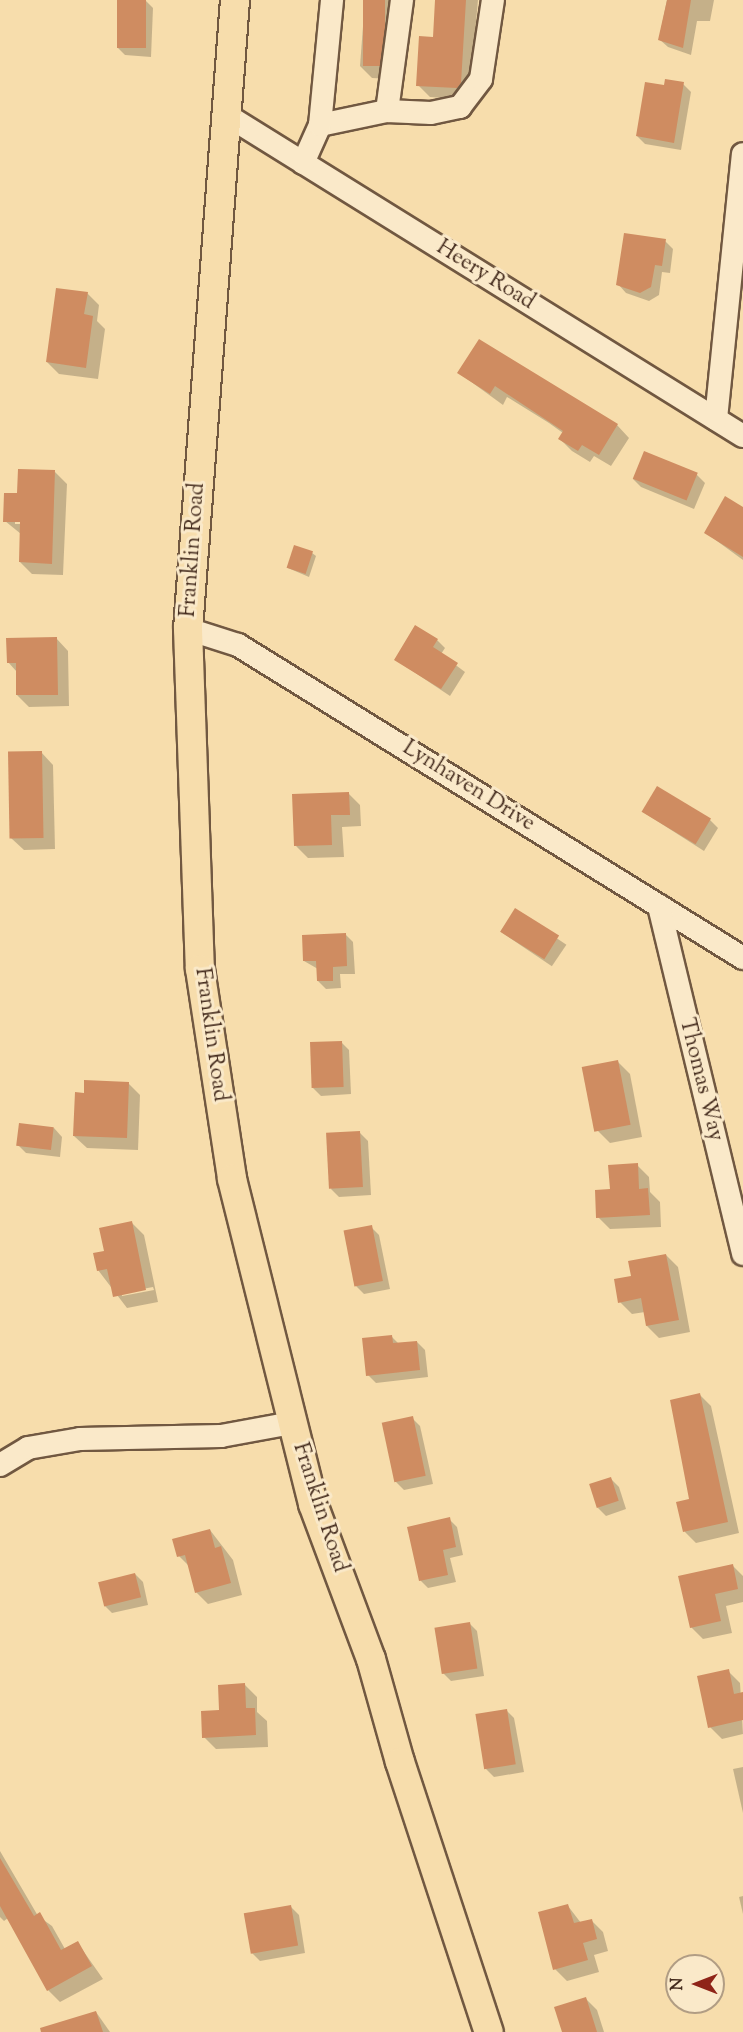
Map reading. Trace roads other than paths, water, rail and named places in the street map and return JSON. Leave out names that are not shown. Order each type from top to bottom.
[{"type":"main road","name":"Franklin Road","points":[[235,0],[188,629],[200,969],[232,1179],[313,1504],[371,1659],[400,1762],[489,2032]]},
{"type":"street","points":[[303,163],[320,125],[332,0]]},
{"type":"street","points":[[387,111],[402,0]]},
{"type":"street","points":[[320,125],[387,111],[431,112],[460,107],[481,79],[492,0]]},
{"type":"street","name":"Heery Road","points":[[228,116],[743,436]]},
{"type":"street","points":[[716,419],[743,154]]},
{"type":"street","name":"Lynhaven Drive","points":[[188,629],[238,645],[743,958]]},
{"type":"street","name":"Thomas Way","points":[[659,906],[743,1254]]},
{"type":"street","points":[[0,1465],[28,1448],[80,1439],[221,1436],[292,1423]]}]
